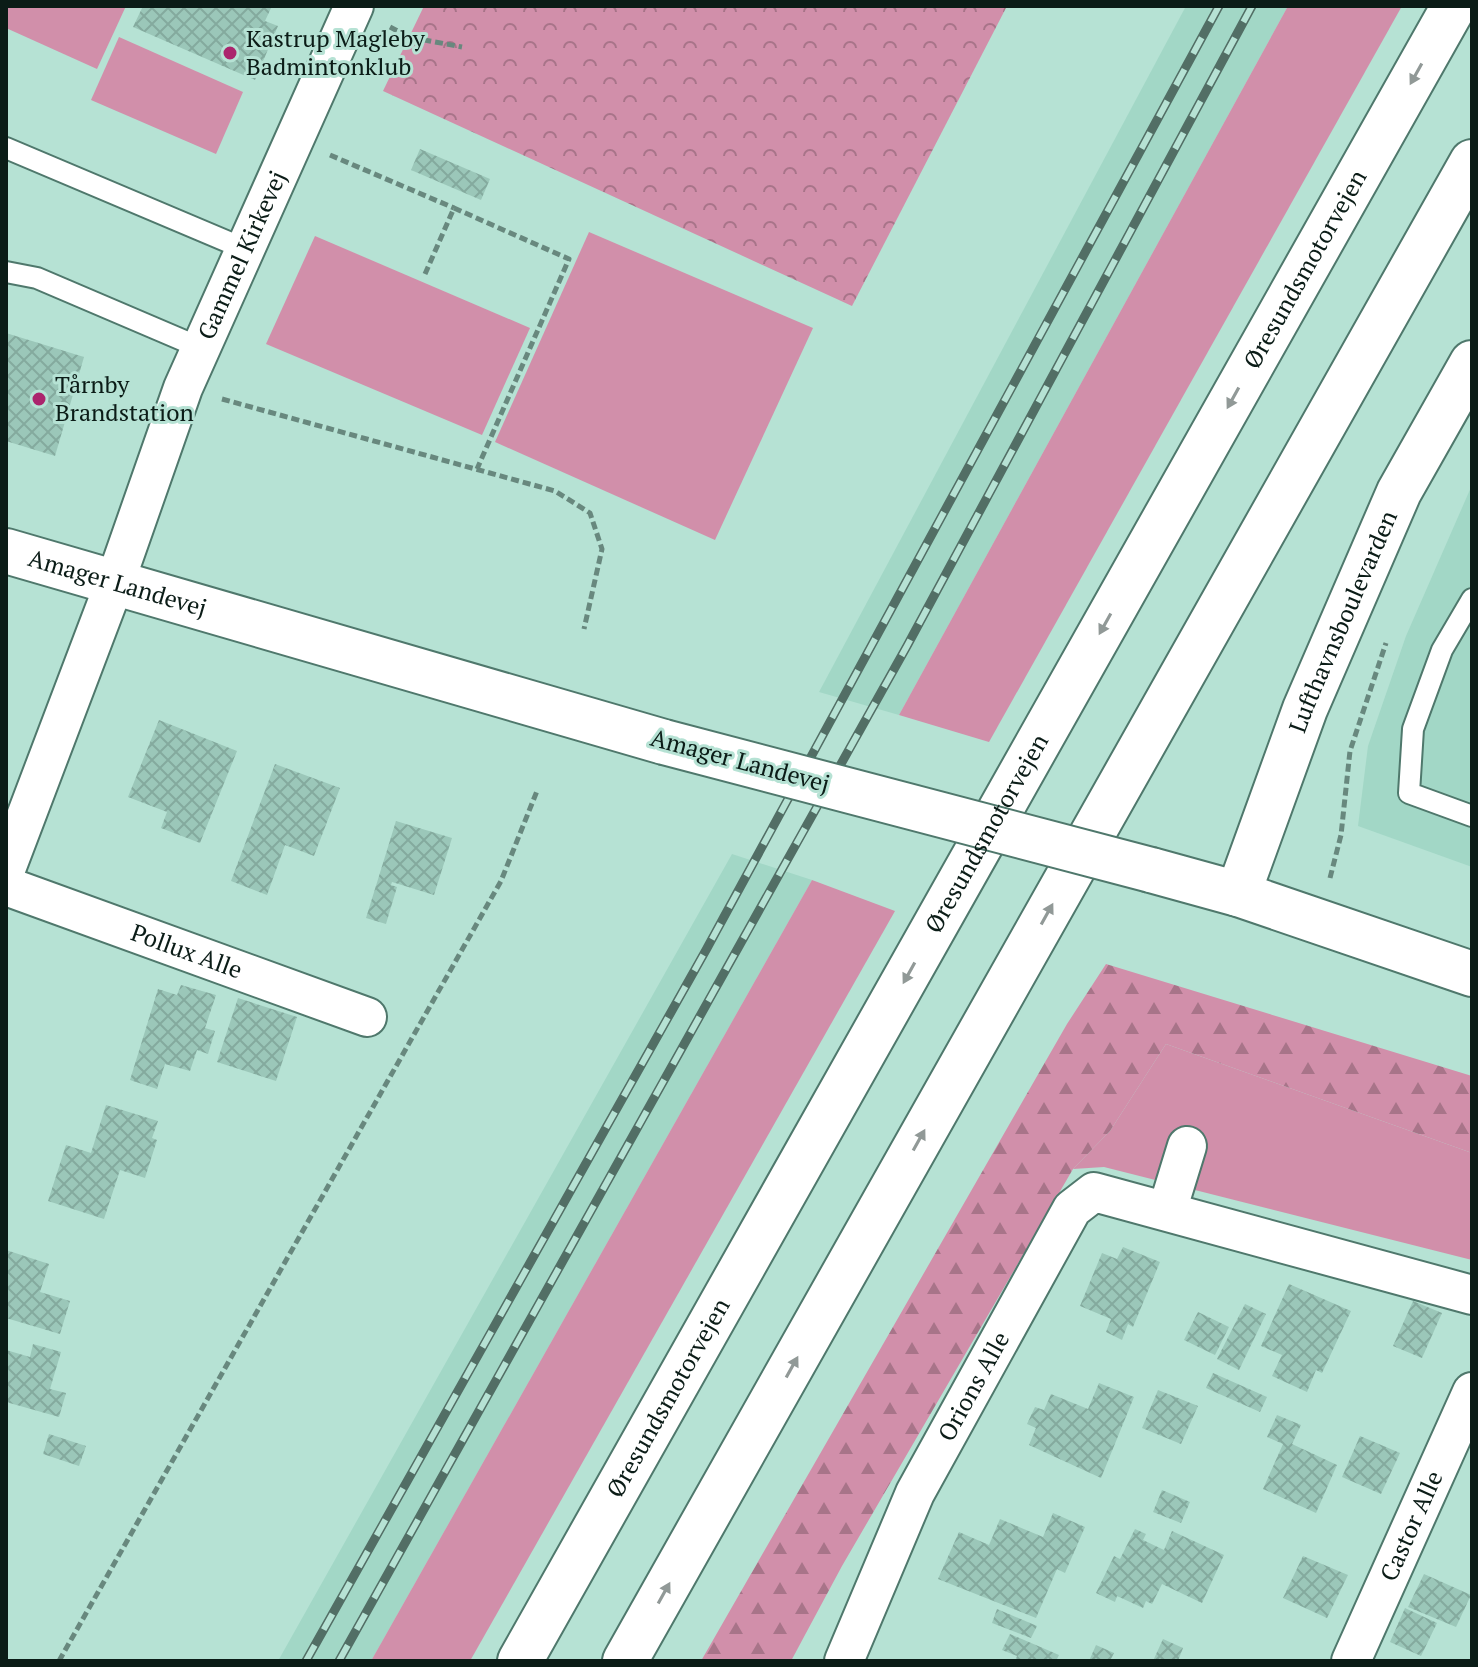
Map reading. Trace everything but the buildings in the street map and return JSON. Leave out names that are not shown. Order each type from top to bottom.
[{"type":"main road","name":"Øresundsmotorvejen","points":[[520,1661],[1454,6]]},
{"type":"main road","points":[[625,1661],[1472,162]]},
{"type":"main road","name":"Lufthavnsboulevarden","points":[[1238,894],[1305,709],[1399,492],[1472,363]]},
{"type":"main road","name":"Amager Landevej","points":[[6,551],[664,742],[1238,894],[1472,974]]},
{"type":"street","name":"Gammel Kirkevej","points":[[6,869],[115,582],[183,388],[353,8]]},
{"type":"street","name":"Pollux Alle","points":[[6,886],[367,1017]]},
{"type":"street","points":[[1167,1211],[1187,1146]]},
{"type":"street","name":"Orions Alle","points":[[844,1661],[915,1493],[1072,1209],[1094,1192],[1472,1295]]},
{"type":"street","name":"Castor Alle","points":[[1351,1661],[1472,1392]]},
{"type":"lane","points":[[6,148],[245,249]]},
{"type":"lane","points":[[6,272],[37,278],[201,348]]},
{"type":"lane","points":[[1472,599],[1442,650],[1413,729],[1409,793],[1472,816]]},
{"type":"path","points":[[353,8],[409,37],[462,47]]},
{"type":"path","points":[[294,140],[569,259],[477,469]]},
{"type":"path","points":[[425,274],[454,208]]},
{"type":"path","points":[[183,388],[555,491],[590,513],[602,549],[584,629]]},
{"type":"path","points":[[1319,921],[1341,835],[1350,751],[1388,639]]},
{"type":"path","points":[[59,1661],[501,881],[537,791]]},
{"type":"shaded area","points":[[1186,6],[1288,6],[899,715],[819,692]]},
{"type":"shaded area","points":[[1472,485],[1472,867],[1358,826],[1368,746],[1406,636]]},
{"type":"shaded area","points":[[732,854],[812,880],[371,1661],[278,1661]]},
{"type":"green space","points":[[6,6],[126,6],[97,69],[6,28]]},
{"type":"green space","points":[[424,6],[1007,6],[852,306],[383,91]]},
{"type":"green space","points":[[1288,6],[1402,6],[989,742],[899,715]]},
{"type":"green space","points":[[119,37],[243,92],[216,154],[91,100]]},
{"type":"green space","points":[[589,232],[813,328],[715,540],[495,442]]},
{"type":"green space","points":[[315,236],[530,328],[482,435],[266,344]]},
{"type":"green space","points":[[812,880],[895,911],[470,1661],[371,1661]]},
{"type":"green space","points":[[1106,964],[1472,1076],[1472,1153],[1166,1044],[1110,1131],[1073,1169],[842,1566],[791,1661],[701,1661],[1067,1024]]},
{"type":"green space","points":[[1166,1044],[1472,1153],[1472,1260],[1104,1167],[1073,1169],[1110,1131]]},
{"type":"railway","points":[[306,1661],[706,950],[1219,6]]},
{"type":"railway","points":[[339,1661],[907,646],[1252,6]]},
{"type":"place","name":"Kastrup Magleby Badmintonklub","points":[[230,53]]},
{"type":"place","name":"Tårnby Brandstation","points":[[39,399]]}]
